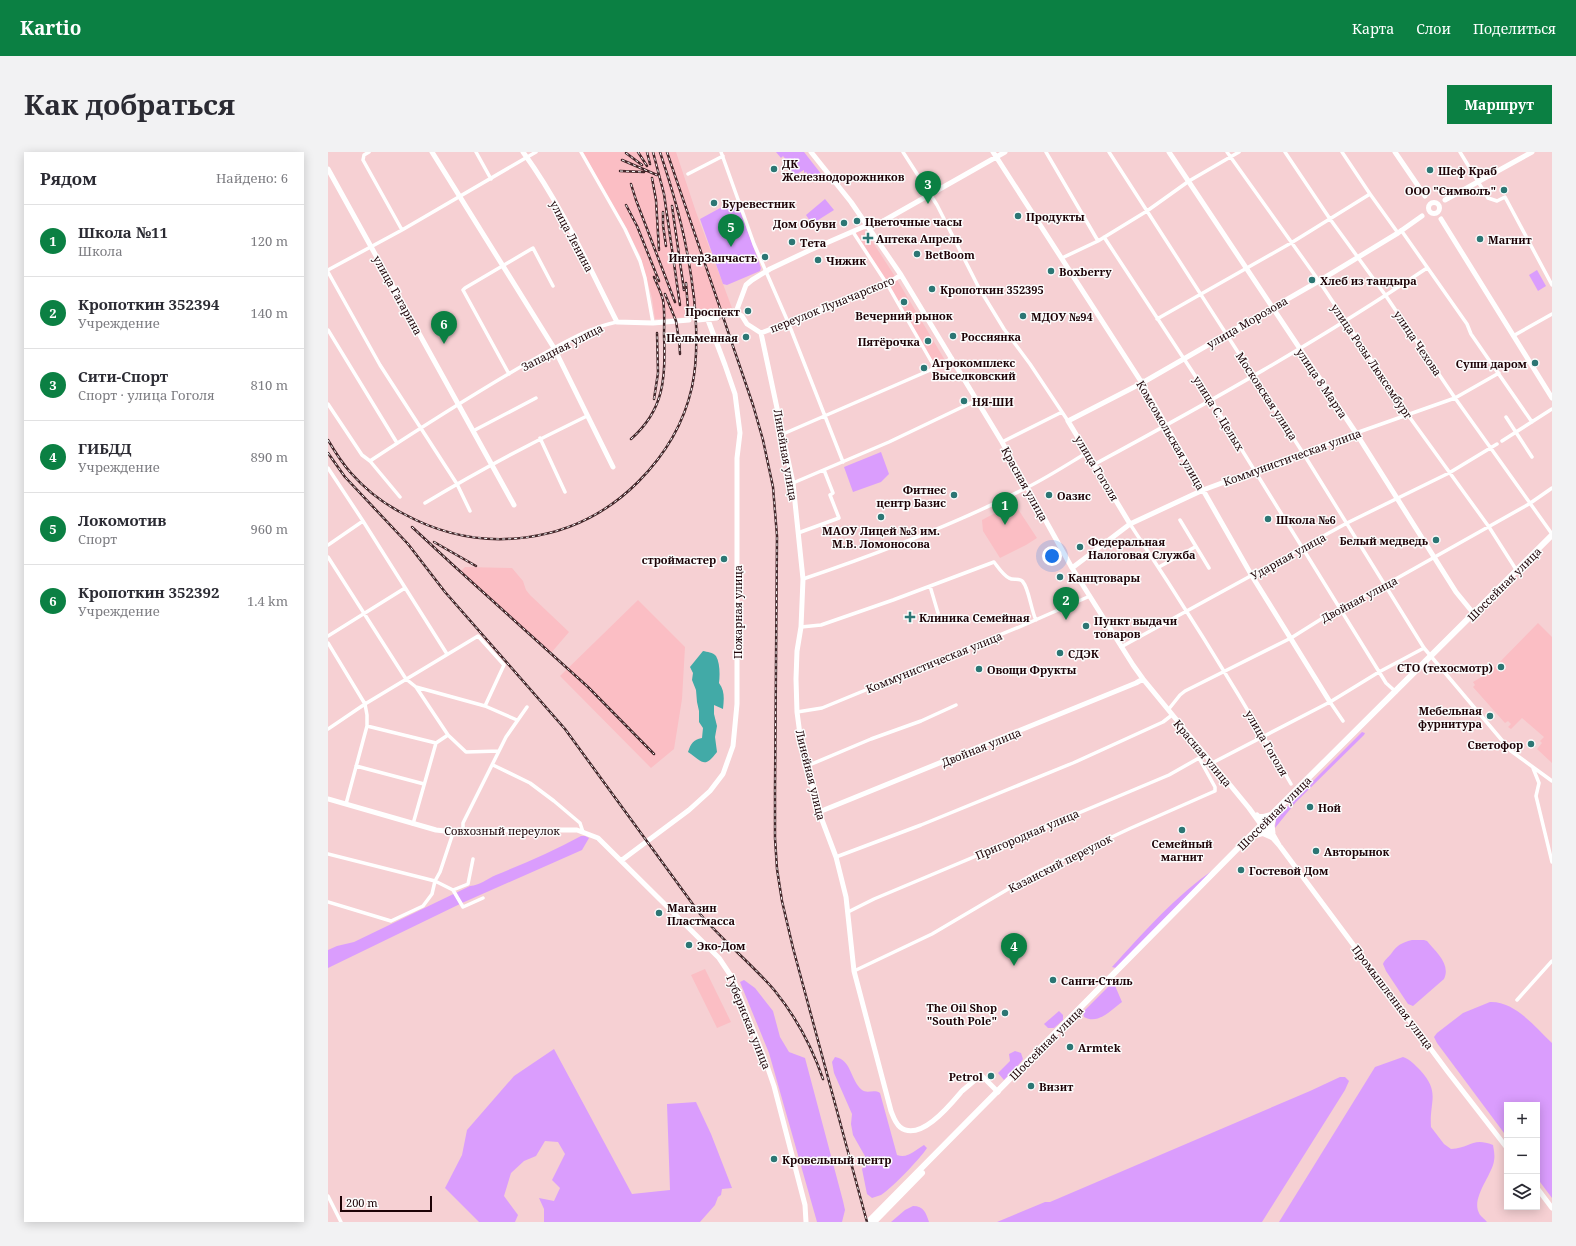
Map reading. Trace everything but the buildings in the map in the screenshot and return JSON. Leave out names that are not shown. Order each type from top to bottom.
[{"type":"highway","name":"Шоссейная улица","points":[[868,1222],[875,1219],[988,1106],[998,1092],[1250,837],[1275,814],[1353,731],[1396,692],[1552,535]]},
{"type":"highway","points":[[1256,816],[1268,816],[1275,814]]},
{"type":"highway","points":[[1250,837],[1255,834],[1263,833],[1273,837]]},
{"type":"street","points":[[369,152],[362,157],[363,160],[402,230]]},
{"type":"street","points":[[432,152],[554,348],[613,467]]},
{"type":"street","points":[[476,152],[491,179]]},
{"type":"street","name":"улица Ленина","points":[[524,152],[560,212],[617,322]]},
{"type":"street","points":[[470,511],[457,484],[380,365],[328,271],[528,158],[536,152]]},
{"type":"street","points":[[581,152],[640,261],[645,278],[653,323]]},
{"type":"street","name":"Красная улица","points":[[811,152],[868,226],[902,275],[1002,442],[1072,568],[1121,647],[1143,679],[1279,845]]},
{"type":"street","name":"улица Гоголя","points":[[903,152],[937,205],[979,288],[1004,329],[1030,364],[1088,452],[1130,524],[1188,611],[1291,784]]},
{"type":"street","points":[[761,333],[747,324],[742,316],[735,312],[746,285],[766,271],[784,262],[852,232],[878,224],[995,154],[1005,152]]},
{"type":"street","points":[[1046,152],[1098,241]]},
{"type":"street","name":"Московская улица","points":[[1109,152],[1202,294],[1348,523],[1424,648],[1511,751],[1552,781]]},
{"type":"street","name":"улица 8 Марта","points":[[1169,152],[1356,433],[1456,592],[1474,614]]},
{"type":"street","name":"улица Розы Люксембург","points":[[1227,152],[1319,281],[1408,415],[1489,527],[1517,571]]},
{"type":"street","points":[[1062,258],[1098,241],[1189,182],[1239,152]]},
{"type":"street","name":"улица Чехова","points":[[1284,152],[1552,535]]},
{"type":"street","points":[[1342,152],[1370,194],[1400,231],[1467,324],[1471,334],[1532,422]]},
{"type":"street","points":[[1395,152],[1434,208],[1552,398]]},
{"type":"street","points":[[1460,152],[1488,198],[1497,201],[1505,197],[1552,285]]},
{"type":"street","points":[[1477,181],[1532,152]]},
{"type":"street","points":[[688,174],[722,154],[754,244],[788,322],[843,462]]},
{"type":"street","name":"Комсомольская улица","points":[[995,154],[1142,383],[1252,576],[1343,721]]},
{"type":"street","name":"улица Гагарина","points":[[328,170],[514,505]]},
{"type":"street","name":"улица Морозова","points":[[1068,421],[1142,383],[1319,281],[1477,181]]},
{"type":"street","points":[[1157,319],[1291,243],[1370,194]]},
{"type":"street","points":[[852,232],[887,284],[935,368]]},
{"type":"street","name":"улица С. Целых","points":[[1104,237],[1211,400],[1304,548],[1386,683],[1396,692]]},
{"type":"street","points":[[503,266],[533,248],[553,286]]},
{"type":"street","name":"Западная улица","points":[[503,266],[463,290],[509,374]]},
{"type":"street","points":[[1095,464],[1167,425],[1299,349],[1386,296],[1427,268]]},
{"type":"street","name":"переулок Луначарского","points":[[761,333],[887,284],[902,275]]},
{"type":"street","points":[[1513,336],[1552,314]]},
{"type":"street","points":[[698,320],[717,318]]},
{"type":"street","name":"Западная улица","points":[[370,462],[458,403],[554,348],[601,325],[617,322],[653,323],[689,320]]},
{"type":"street","name":"Пожарная улица","points":[[622,860],[689,810],[710,791],[723,774],[733,746],[737,704],[737,458],[740,432],[735,394],[708,320]]},
{"type":"street","points":[[328,330],[397,443]]},
{"type":"street","name":"Линейная улица","points":[[761,333],[793,483],[803,579],[801,627],[797,651],[797,712],[801,742],[819,812],[836,857],[846,897],[854,971],[860,998],[895,1121],[900,1128],[909,1130],[920,1129],[928,1125],[952,1104],[962,1091],[981,1075],[998,1092]]},
{"type":"street","points":[[783,434],[935,368],[952,358]]},
{"type":"street","name":"Коммунистическая улица","points":[[1072,568],[1130,524],[1203,490],[1455,398],[1499,374]]},
{"type":"street","points":[[473,431],[536,398]]},
{"type":"street","points":[[793,483],[843,462],[977,400]]},
{"type":"street","points":[[328,404],[362,455],[370,462],[400,497]]},
{"type":"street","points":[[1502,441],[1552,409]]},
{"type":"street","points":[[1002,442],[1062,412]]},
{"type":"street","points":[[425,503],[491,464],[540,438],[587,416]]},
{"type":"street","points":[[1506,417],[1532,456]]},
{"type":"street","points":[[540,438],[565,492]]},
{"type":"street","name":"Ударная улица","points":[[1121,647],[1348,523],[1449,473],[1497,444]]},
{"type":"street","points":[[803,579],[855,562],[926,534],[1027,488],[1088,452]]},
{"type":"street","points":[[328,468],[447,654]]},
{"type":"street","points":[[798,532],[838,518],[830,495],[833,493],[824,470]]},
{"type":"street","points":[[328,478],[333,475]]},
{"type":"street","name":"Двойная улица","points":[[1168,710],[1180,695],[1186,691],[1291,638],[1326,616],[1489,527],[1529,504],[1552,488]]},
{"type":"street","points":[[1180,520],[1209,568]]},
{"type":"street","points":[[328,545],[363,521]]},
{"type":"street","points":[[1159,567],[1195,547]]},
{"type":"street","points":[[328,556],[406,678],[416,687],[448,735],[466,752],[499,751]]},
{"type":"street","points":[[801,627],[821,625],[994,562],[1007,578],[1020,579],[1023,581],[1028,592],[1036,620]]},
{"type":"street","points":[[930,586],[938,613]]},
{"type":"street","points":[[328,636],[405,588]]},
{"type":"street","name":"Коммунистическая улица","points":[[797,712],[822,708],[1036,620],[1090,596]]},
{"type":"street","points":[[328,729],[406,678],[478,636],[504,665],[485,706]]},
{"type":"street","points":[[328,643],[365,704],[367,715],[367,726],[346,804]]},
{"type":"street","points":[[1212,763],[1330,702],[1379,672],[1424,648]]},
{"type":"street","name":"Двойная улица","points":[[819,812],[1080,707],[1143,679]]},
{"type":"street","points":[[416,687],[485,706],[517,720]]},
{"type":"street","points":[[807,766],[871,739],[921,721],[956,705]]},
{"type":"street","points":[[463,830],[463,823],[506,736],[527,707]]},
{"type":"street","points":[[836,857],[921,825],[1073,763],[1163,722],[1172,715]]},
{"type":"street","points":[[367,726],[436,743]]},
{"type":"street","points":[[413,824],[436,743],[448,735]]},
{"type":"street","name":"Пригородная улица","points":[[848,912],[881,896],[1170,775],[1204,754]]},
{"type":"street","name":"Казанский переулок","points":[[854,971],[932,934],[1036,872],[1215,791],[1215,787],[1199,758]]},
{"type":"street","points":[[493,765],[530,783],[548,796],[580,823],[583,832]]},
{"type":"street","points":[[356,766],[424,784]]},
{"type":"street","points":[[1533,767],[1539,783],[1536,796],[1552,862]]},
{"type":"street","name":"Совхозный переулок","points":[[328,799],[436,830],[577,830],[598,838],[622,860]]},
{"type":"street","points":[[1273,837],[1272,825],[1275,814]]},
{"type":"street","points":[[1250,837],[1254,828],[1256,816]]},
{"type":"street","points":[[328,902],[391,921],[423,906],[432,894],[435,881],[440,872],[454,830]]},
{"type":"street","name":"Промышленная улица","points":[[1279,845],[1448,1072],[1504,1144]]},
{"type":"street","points":[[328,854],[435,881],[453,890],[463,907],[483,898]]},
{"type":"street","points":[[453,890],[468,884],[473,859]]},
{"type":"street","name":"Губернская улица","points":[[622,860],[719,958],[733,979],[774,1086],[805,1205],[806,1222]]},
{"type":"street","points":[[1517,1000],[1551,963]]},
{"type":"street","points":[[1540,1192],[1552,1208]]},
{"type":"street","points":[[328,1196],[341,1222]]},
{"type":"shaded area","points":[[583,152],[676,152],[696,212],[732,308],[713,316],[655,319],[652,298],[640,255]]},
{"type":"shaded area","points":[[776,152],[804,152],[822,175],[814,181],[806,172],[804,173],[804,170],[795,175],[789,168],[791,166],[783,156],[781,158]]},
{"type":"shaded area","points":[[825,199],[834,210],[815,222],[813,219],[810,221],[806,215]]},
{"type":"shaded area","points":[[733,201],[737,202],[761,268],[760,271],[727,285],[723,284],[700,219]]},
{"type":"shaded area","name":"Вечерний рынок","points":[[863,227],[896,278],[946,362],[935,368],[887,284],[853,232]]},
{"type":"shaded area","points":[[1537,270],[1546,286],[1538,291],[1529,275]]},
{"type":"shaded area","points":[[881,452],[889,474],[881,482],[853,492],[844,467]]},
{"type":"shaded area","points":[[1014,503],[1037,538],[1000,558],[983,531],[982,520]]},
{"type":"shaded area","points":[[465,567],[512,568],[523,581],[526,590],[530,595],[569,632],[551,653],[461,571]]},
{"type":"shaded area","points":[[638,600],[685,647],[682,699],[674,749],[651,768],[560,676]]},
{"type":"shaded area","points":[[1538,623],[1552,637],[1552,763],[1537,749],[1542,743],[1540,741],[1544,737],[1522,718],[1511,729],[1508,727],[1511,724],[1508,721],[1505,723],[1473,687],[1475,685],[1473,682],[1490,672]]},
{"type":"shaded area","points":[[1362,732],[1365,733],[1364,735],[1296,802],[1275,828],[1276,819],[1280,814]]},
{"type":"shaded area","points":[[581,836],[589,838],[582,850],[462,903],[328,968],[328,950],[354,942],[470,886],[539,857]]},
{"type":"shaded area","points":[[1216,868],[1116,968],[1112,967],[1148,927],[1174,902]]},
{"type":"shaded area","points":[[1412,940],[1427,941],[1442,958],[1446,968],[1444,979],[1413,1006],[1408,1004],[1383,964],[1397,946]]},
{"type":"shaded area","points":[[705,969],[731,1022],[717,1028],[691,975]]},
{"type":"shaded area","points":[[744,980],[755,988],[773,1011],[780,1037],[789,1052],[805,1058],[843,1201],[845,1210],[842,1222],[817,1222],[769,1053],[740,982]]},
{"type":"shaded area","points":[[1114,981],[1122,1002],[1104,1016],[1099,1018],[1089,1019],[1084,1017],[1083,1012]]},
{"type":"shaded area","points":[[1490,1002],[1508,1006],[1524,1016],[1552,1043],[1552,1198],[1540,1182],[1540,1102],[1504,1102],[1504,1133],[1434,1037],[1463,1013]]},
{"type":"shaded area","points":[[1059,1011],[1063,1015],[1063,1020],[1054,1028],[1048,1028],[1044,1024]]},
{"type":"shaded area","points":[[554,1049],[632,1194],[670,1190],[667,1104],[696,1102],[711,1134],[732,1188],[722,1189],[721,1195],[718,1197],[715,1205],[700,1222],[544,1222],[544,1209],[539,1198],[554,1201],[560,1188],[552,1180],[565,1154],[558,1142],[545,1141],[536,1156],[524,1161],[511,1173],[504,1196],[518,1215],[515,1222],[479,1222],[445,1188],[462,1155],[467,1130],[514,1076]]},
{"type":"shaded area","points":[[1015,1051],[1021,1053],[1023,1059],[1004,1080],[998,1073],[1010,1061],[1009,1054]]},
{"type":"shaded area","points":[[835,1057],[845,1062],[858,1086],[862,1090],[866,1092],[875,1091],[880,1093],[897,1155],[908,1155],[924,1145],[927,1148],[892,1186],[881,1195],[872,1198],[867,1194],[862,1169],[866,1163],[866,1158],[853,1135],[851,1124],[852,1114],[834,1073],[832,1062]]},
{"type":"shaded area","points":[[1403,1057],[1420,1070],[1430,1085],[1433,1097],[1431,1127],[1444,1144],[1451,1149],[1463,1147],[1476,1142],[1493,1145],[1494,1161],[1480,1194],[1477,1207],[1480,1215],[1487,1222],[1279,1222],[1375,1067]]},
{"type":"shaded area","points":[[1340,1077],[1345,1077],[1349,1081],[1345,1090],[1262,1222],[997,1222],[1045,1202],[1050,1202]]},
{"type":"shaded area","points":[[913,1206],[920,1207],[926,1213],[929,1222],[891,1222],[905,1210]]},
{"type":"water","points":[[703,651],[710,652],[716,656],[720,676],[719,683],[724,698],[723,709],[714,705],[714,714],[717,726],[715,737],[717,752],[709,761],[706,762],[700,761],[688,752],[693,742],[702,738],[703,728],[699,722],[696,690],[692,680],[693,673],[690,667]]},
{"type":"tunnel","points":[[717,318],[734,313]]},
{"type":"railway","points":[[638,152],[647,166]]},
{"type":"railway","points":[[647,152],[650,164]]},
{"type":"railway","points":[[653,152],[664,194],[680,305]]},
{"type":"railway","points":[[328,440],[351,473],[362,485],[382,501],[404,514],[434,527],[464,536],[495,539],[526,537],[557,531],[586,519],[613,503],[638,482],[664,450],[672,438],[684,413],[692,387],[696,354],[695,309],[689,260],[677,207],[660,152]]},
{"type":"railway","points":[[667,152],[753,405],[763,440],[773,487],[777,536],[775,790],[775,838],[777,869],[782,901],[793,948],[867,1222]]},
{"type":"railway","points":[[626,153],[642,165]]},
{"type":"railway","points":[[622,160],[657,175]]},
{"type":"railway","points":[[620,171],[644,172]]},
{"type":"railway","points":[[652,178],[656,200],[659,250]]},
{"type":"railway","points":[[631,184],[675,302]]},
{"type":"railway","points":[[626,205],[637,226],[659,281]]},
{"type":"railway","points":[[672,206],[684,290]]},
{"type":"railway","points":[[663,212],[666,246]]},
{"type":"railway","points":[[631,439],[650,417],[661,392],[663,379],[665,351],[664,304],[654,277]]},
{"type":"railway","points":[[686,283],[688,309]]},
{"type":"railway","points":[[665,294],[676,321],[679,341]]},
{"type":"railway","points":[[654,399],[658,373],[657,333]]},
{"type":"railway","points":[[679,336],[680,354]]},
{"type":"railway","points":[[328,453],[345,477],[408,544],[445,592],[565,729],[700,914],[775,991],[790,1011],[803,1033],[814,1055],[823,1079]]},
{"type":"railway","points":[[412,527],[588,687],[654,754]]},
{"type":"railway","points":[[434,542],[476,566]]},
{"type":"place","name":"ДК Железнодорожников","points":[[774,169]]},
{"type":"place","name":"Шеф Краб","points":[[1430,170]]},
{"type":"place","name":"ООО \"Символъ\"","points":[[1504,190]]},
{"type":"place","name":"Буревестник","points":[[714,203]]},
{"type":"place","name":"Сити-Спорт","points":[[928,204]]},
{"type":"place","name":"Продукты","points":[[1018,216]]},
{"type":"place","name":"Цветочные часы","points":[[857,221]]},
{"type":"place","name":"Дом Обуви","points":[[844,223]]},
{"type":"place","name":"Аптека Апрель","points":[[868,238]]},
{"type":"place","name":"Магнит","points":[[1480,239]]},
{"type":"place","name":"Тета","points":[[792,242]]},
{"type":"place","name":"Локомотив","points":[[731,247]]},
{"type":"place","name":"BetBoom","points":[[917,254]]},
{"type":"place","name":"ИнтерЗапчасть","points":[[765,257]]},
{"type":"place","name":"Чижик","points":[[818,260]]},
{"type":"place","name":"Boxberry","points":[[1051,271]]},
{"type":"place","name":"Хлеб из тандыра","points":[[1312,280]]},
{"type":"place","name":"Кропоткин 352395","points":[[932,289]]},
{"type":"place","name":"Вечерний рынок","points":[[904,302]]},
{"type":"place","name":"Проспект","points":[[748,311]]},
{"type":"place","name":"МДОУ №94","points":[[1023,316]]},
{"type":"place","name":"Россиянка","points":[[953,336]]},
{"type":"place","name":"Пельменная","points":[[746,337]]},
{"type":"place","name":"Пятёрочка","points":[[928,341]]},
{"type":"place","name":"Кропоткин 352392","points":[[444,344]]},
{"type":"place","name":"Суши даром","points":[[1535,363]]},
{"type":"place","name":"Агрокомплекс Выселковский","points":[[924,368]]},
{"type":"place","name":"НЯ-ШИ","points":[[964,401]]},
{"type":"place","name":"Фитнес центр Базис","points":[[954,495]]},
{"type":"place","name":"Оазис","points":[[1049,495]]},
{"type":"place","name":"МАОУ Лицей №3 им. М.В. Ломоносова","points":[[881,517]]},
{"type":"place","name":"Школа №6","points":[[1268,519]]},
{"type":"place","name":"Школа №11","points":[[1005,525]]},
{"type":"place","name":"Белый медведь","points":[[1436,540]]},
{"type":"place","name":"Федеральная Налоговая Служба","points":[[1080,547]]},
{"type":"place","name":"строймастер","points":[[724,559]]},
{"type":"place","name":"Канцтовары","points":[[1060,577]]},
{"type":"place","name":"Клиника Семейная","points":[[910,617]]},
{"type":"place","name":"Кропоткин 352394","points":[[1066,620]]},
{"type":"place","name":"Пункт выдачи товаров","points":[[1086,626]]},
{"type":"place","name":"СДЭК","points":[[1060,653]]},
{"type":"place","name":"СТО (техосмотр)","points":[[1501,667]]},
{"type":"place","name":"Овощи Фрукты","points":[[979,669]]},
{"type":"place","name":"Мебельная фурнитура","points":[[1490,716]]},
{"type":"place","name":"Светофор","points":[[1531,744]]},
{"type":"place","name":"Ной","points":[[1310,807]]},
{"type":"place","name":"Семейный магнит","points":[[1182,830]]},
{"type":"place","name":"Авторынок","points":[[1316,851]]},
{"type":"place","name":"Гостевой Дом","points":[[1241,870]]},
{"type":"place","name":"Магазин Пластмасса","points":[[659,913]]},
{"type":"place","name":"Эко-Дом","points":[[689,945]]},
{"type":"place","name":"ГИБДД","points":[[1014,966]]},
{"type":"place","name":"Санги-Стиль","points":[[1053,980]]},
{"type":"place","name":"The Oil Shop \"South Pole\"","points":[[1005,1013]]},
{"type":"place","name":"Armtek","points":[[1070,1047]]},
{"type":"place","name":"Petrol","points":[[991,1076]]},
{"type":"place","name":"Визит","points":[[1031,1086]]},
{"type":"place","name":"Кровельный центр","points":[[774,1159]]}]
